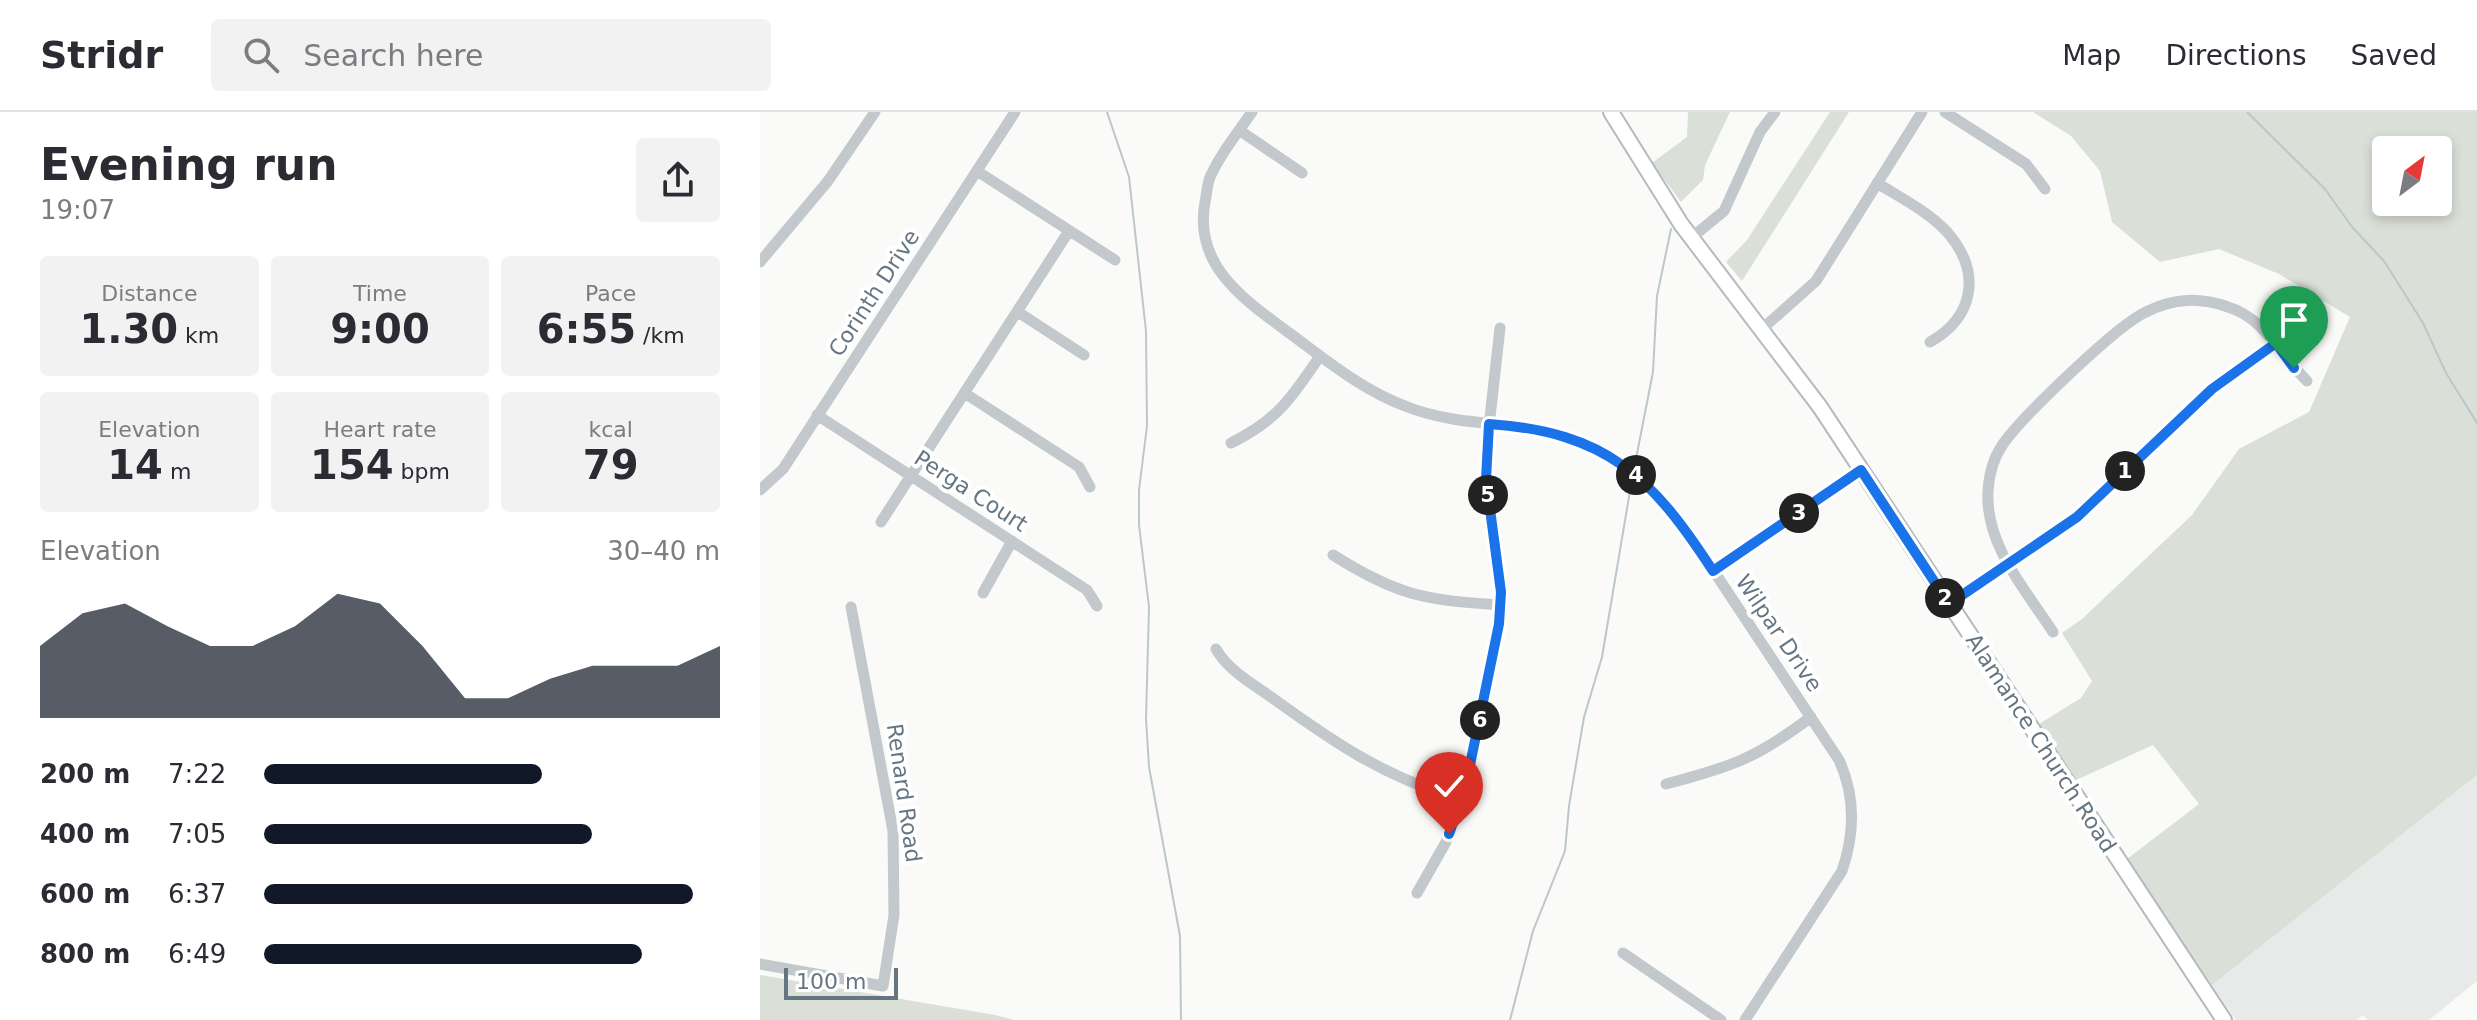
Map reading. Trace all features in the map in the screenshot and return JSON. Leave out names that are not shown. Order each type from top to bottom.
[{"type":"main road","name":"Alamance Church Road","points":[[1611,112],[1691,238],[1762,329],[1861,470],[2224,1020]]},
{"type":"street","points":[[760,262],[828,181],[875,112]]},
{"type":"street","name":"Corinth Drive","points":[[760,490],[783,469],[1015,112]]},
{"type":"street","name":"Wilpar Drive","points":[[1252,112],[1210,175],[1203,215],[1206,246],[1219,274],[1240,297],[1320,356],[1403,406],[1431,415],[1565,437],[1594,448],[1621,464],[1668,505],[1839,760],[1849,784],[1853,815],[1849,851],[1830,894],[1745,1020]]},
{"type":"street","points":[[1691,238],[1724,211],[1760,132],[1775,112]]},
{"type":"street","points":[[1762,329],[1816,281],[1922,112]]},
{"type":"street","points":[[1945,112],[2026,164],[2045,189]]},
{"type":"street","points":[[1239,130],[1302,173]]},
{"type":"street","points":[[977,171],[1115,260]]},
{"type":"street","points":[[1877,183],[1918,208],[1947,232],[1963,263],[1968,282],[1968,301],[1962,317],[1950,331],[1930,342]]},
{"type":"street","points":[[881,522],[1069,231]]},
{"type":"street","points":[[2053,632],[2008,563],[1993,534],[1989,511],[1988,490],[1996,457],[2019,425],[2128,321],[2182,299],[2204,300],[2232,308],[2249,317],[2276,343],[2307,381]]},
{"type":"street","points":[[1018,312],[1084,355]]},
{"type":"street","points":[[1417,893],[1446,842],[1461,800],[1485,694],[1500,605],[1486,479],[1500,328]]},
{"type":"street","points":[[1949,604],[2077,517],[2212,389],[2276,343]]},
{"type":"street","points":[[1231,443],[1262,428],[1284,407],[1320,356]]},
{"type":"street","points":[[966,394],[1079,467],[1090,487]]},
{"type":"street","name":"Perga Court","points":[[817,415],[1087,590],[1097,606]]},
{"type":"street","points":[[1713,571],[1861,470]]},
{"type":"street","points":[[983,593],[1012,541]]},
{"type":"street","points":[[1333,555],[1381,584],[1403,593],[1440,601],[1500,605]]},
{"type":"street","name":"Renard Road","points":[[760,964],[883,986],[894,915],[893,831],[851,607]]},
{"type":"street","points":[[1216,649],[1234,670],[1345,751],[1406,782],[1461,800]]},
{"type":"street","points":[[1666,784],[1744,762],[1771,747],[1811,717]]},
{"type":"street","points":[[1623,953],[1721,1020]]},
{"type":"shaded area","points":[[1688,112],[1730,112],[1705,165],[1703,180],[1681,202],[1652,163],[1687,137]]},
{"type":"shaded area","points":[[1830,112],[1849,112],[1742,281],[1726,262],[1747,240]]},
{"type":"shaded area","points":[[2033,112],[2477,112],[2477,775],[2212,985],[2127,859],[2199,804],[2153,745],[2076,780],[2039,724],[2081,698],[2092,681],[2062,633],[2082,619],[2192,515],[2239,449],[2309,412],[2350,317],[2279,274],[2219,249],[2160,262],[2112,222],[2100,171],[2071,136]]},
{"type":"shaded area","points":[[2477,775],[2477,981],[2429,1020],[2368,1020],[2363,1015],[2357,1020],[2236,1020],[2212,985]]},
{"type":"shaded area","points":[[760,975],[995,1015],[1014,1020],[760,1020]]},
{"type":"waterway","points":[[1107,112],[1129,177],[1146,331],[1147,426],[1139,490],[1139,525],[1149,607],[1146,719],[1149,767],[1180,936],[1181,1020]]},
{"type":"waterway","points":[[2247,112],[2325,189],[2352,227],[2384,261],[2423,323],[2446,373],[2477,423]]},
{"type":"waterway","points":[[1634,469],[1653,372],[1657,296],[1671,229]]},
{"type":"waterway","points":[[1510,1020],[1533,931],[1565,851],[1584,717],[1602,657],[1632,479]]},
{"type":"route","points":[[1449,834],[1465,789],[1499,624],[1501,592],[1486,479],[1489,424],[1546,432],[1575,440],[1621,464],[1646,482],[1668,505],[1713,571],[1861,470],[1949,604],[2077,517],[2212,389],[2276,343],[2294,368]]}]
